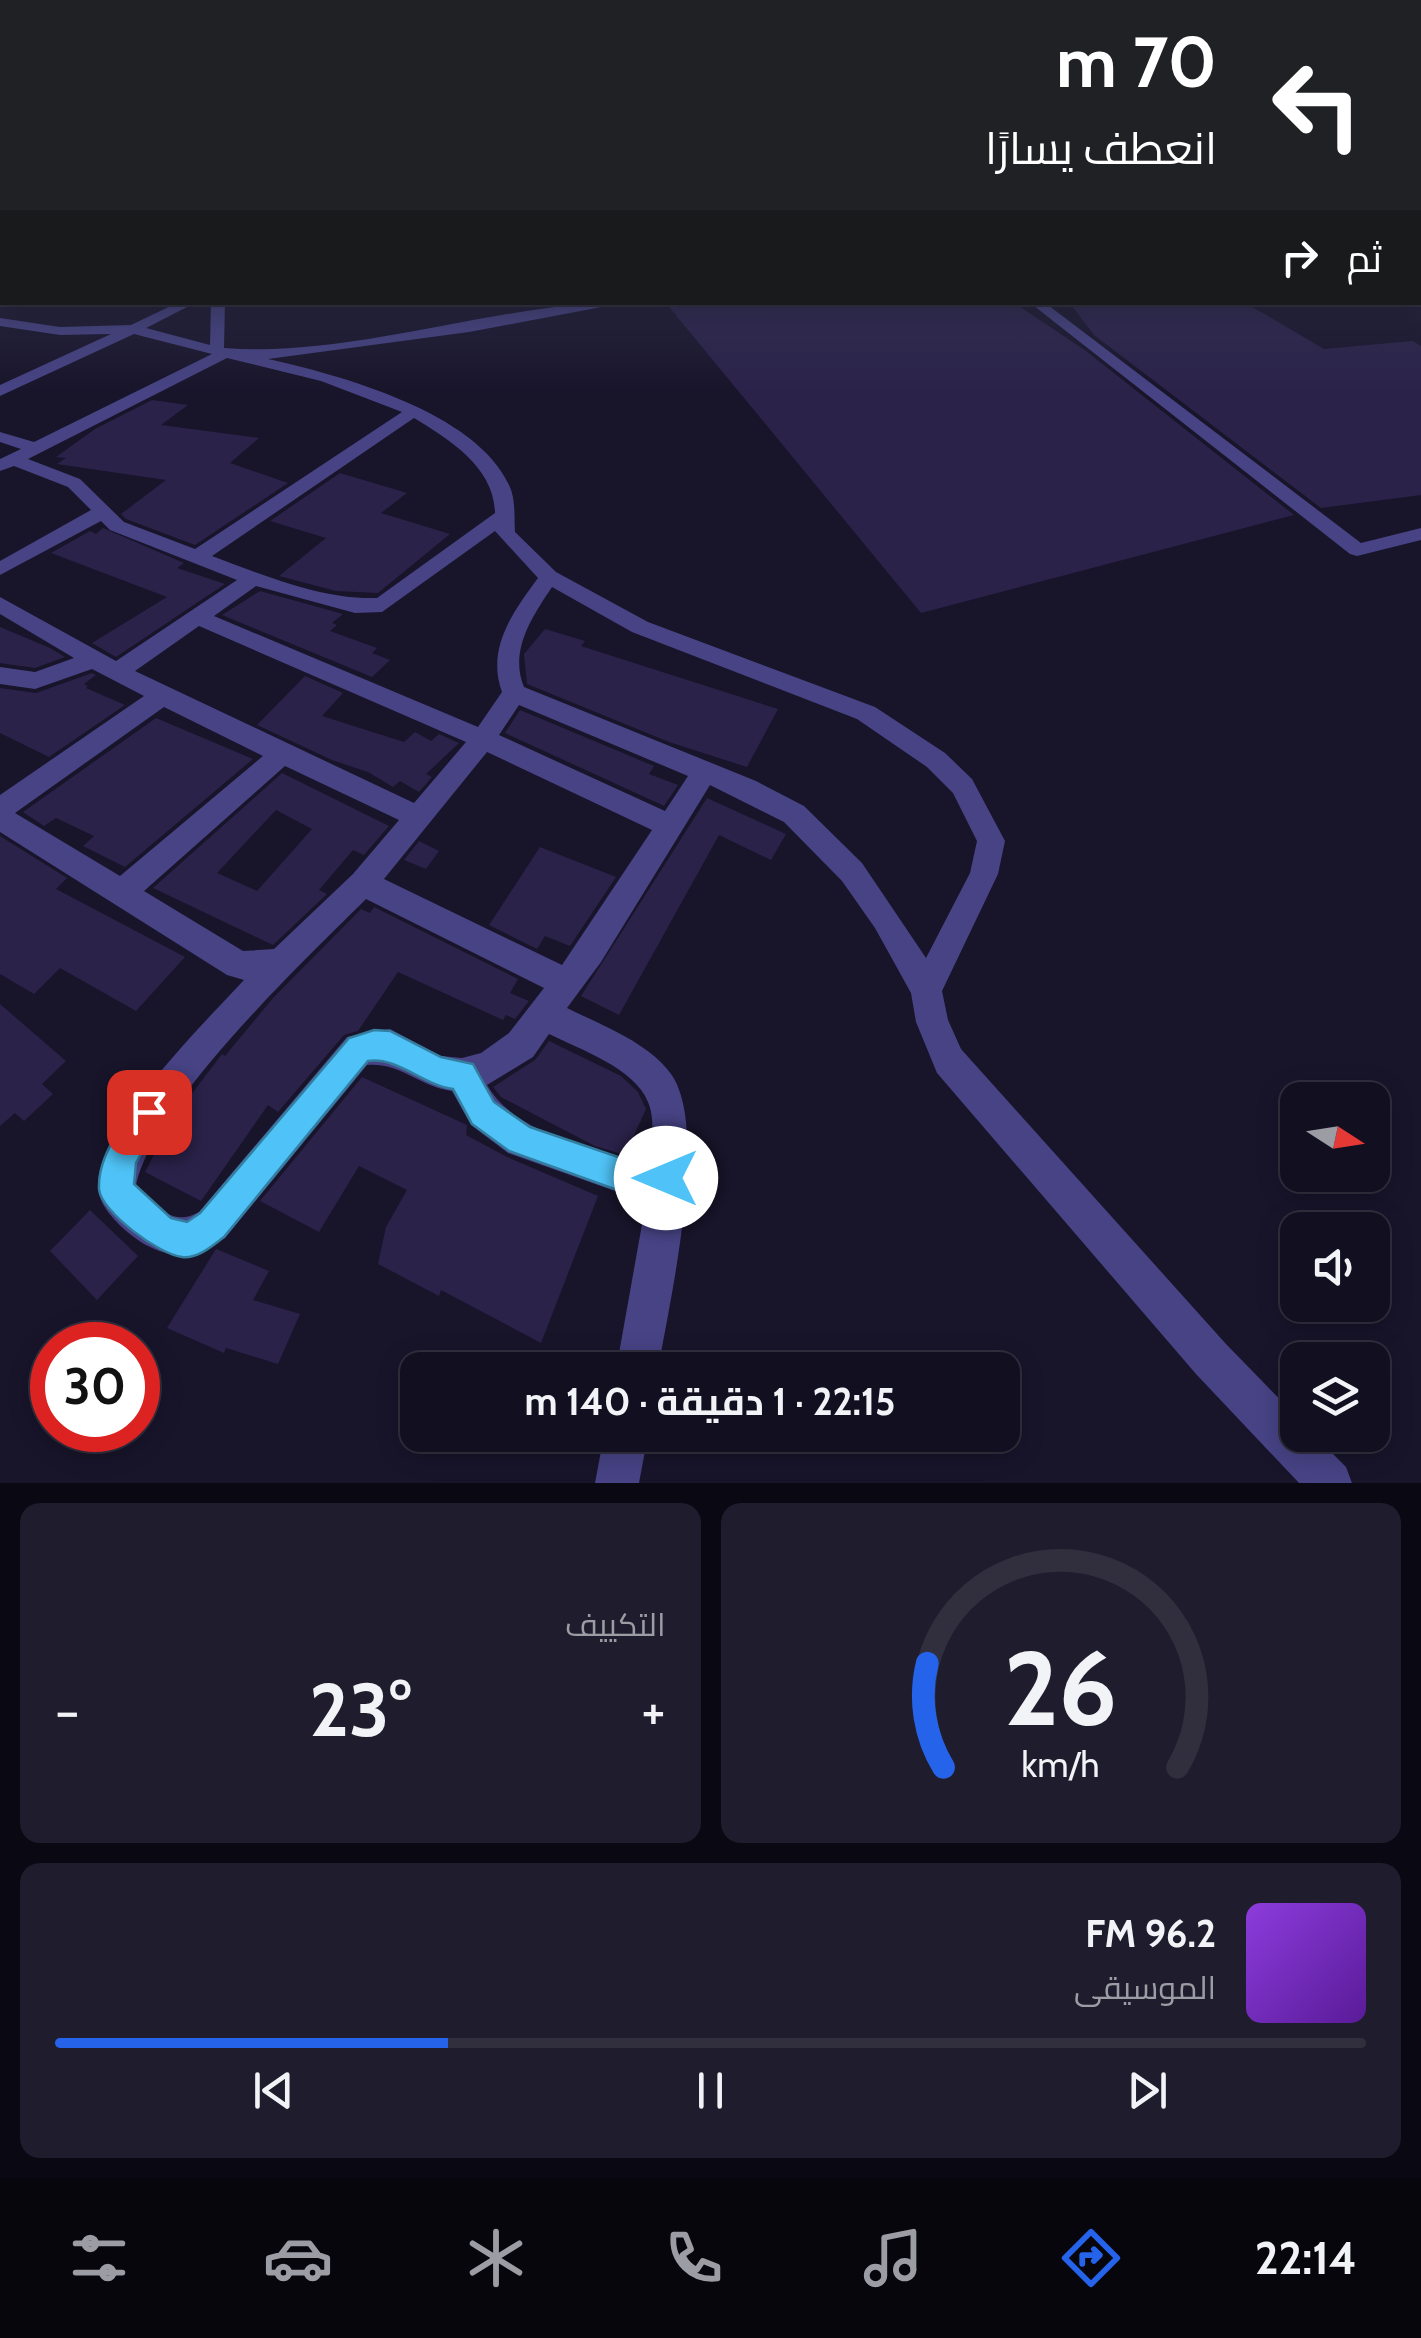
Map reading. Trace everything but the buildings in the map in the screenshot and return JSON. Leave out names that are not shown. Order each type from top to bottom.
[{"type":"street","points":[[0,390],[184,305]]},
{"type":"street","points":[[218,305],[221,352]]},
{"type":"street","points":[[6,463],[221,352],[294,351],[602,305]]},
{"type":"street","points":[[1039,305],[1357,550],[1421,534]]},
{"type":"street","points":[[0,322],[60,331],[131,329],[365,388],[416,410],[458,440],[490,470],[502,488],[504,533],[549,577],[640,627],[763,670],[866,712],[936,760],[962,786],[991,841],[984,874],[926,990]]},
{"type":"street","points":[[196,558],[416,410]]},
{"type":"street","points":[[0,438],[36,448]]},
{"type":"street","points":[[6,463],[74,483],[117,526],[253,579],[356,606],[382,605],[504,516]]},
{"type":"street","points":[[0,569],[102,512]]},
{"type":"street","points":[[549,577],[526,609],[509,646],[505,676],[514,693],[748,788],[794,814],[831,848],[905,949],[926,990],[932,1022],[949,1061],[1211,1359],[1330,1483]]},
{"type":"street","points":[[116,673],[253,579]]},
{"type":"street","points":[[0,604],[160,697],[416,816]]},
{"type":"street","points":[[197,617],[483,738],[670,826]]},
{"type":"street","points":[[0,675],[16,682],[33,683],[91,660]]},
{"type":"street","points":[[514,693],[483,738],[363,883],[282,962],[149,1112],[120,1158],[116,1191],[159,1230],[182,1240],[193,1238],[212,1225],[359,1049],[390,1046],[438,1072],[462,1074],[489,1068],[521,1044],[568,984],[704,772]]},
{"type":"street","points":[[0,810],[160,697]]},
{"type":"street","points":[[121,893],[282,754]]},
{"type":"street","points":[[0,818],[238,964],[255,967],[282,962]]},
{"type":"street","points":[[363,883],[568,984]]},
{"type":"street","points":[[544,1014],[646,1070],[663,1091],[671,1119],[640,1352]]},
{"type":"street","points":[[462,1074],[483,1113],[521,1140],[664,1190]]},
{"type":"street","points":[[618,1483],[623,1452]]},
{"type":"route","points":[[149,1112],[120,1158],[116,1191],[136,1214],[182,1240],[193,1238],[212,1225],[359,1049],[374,1045],[390,1046],[438,1072],[462,1074],[483,1113],[521,1140],[664,1190],[666,1178]]}]
